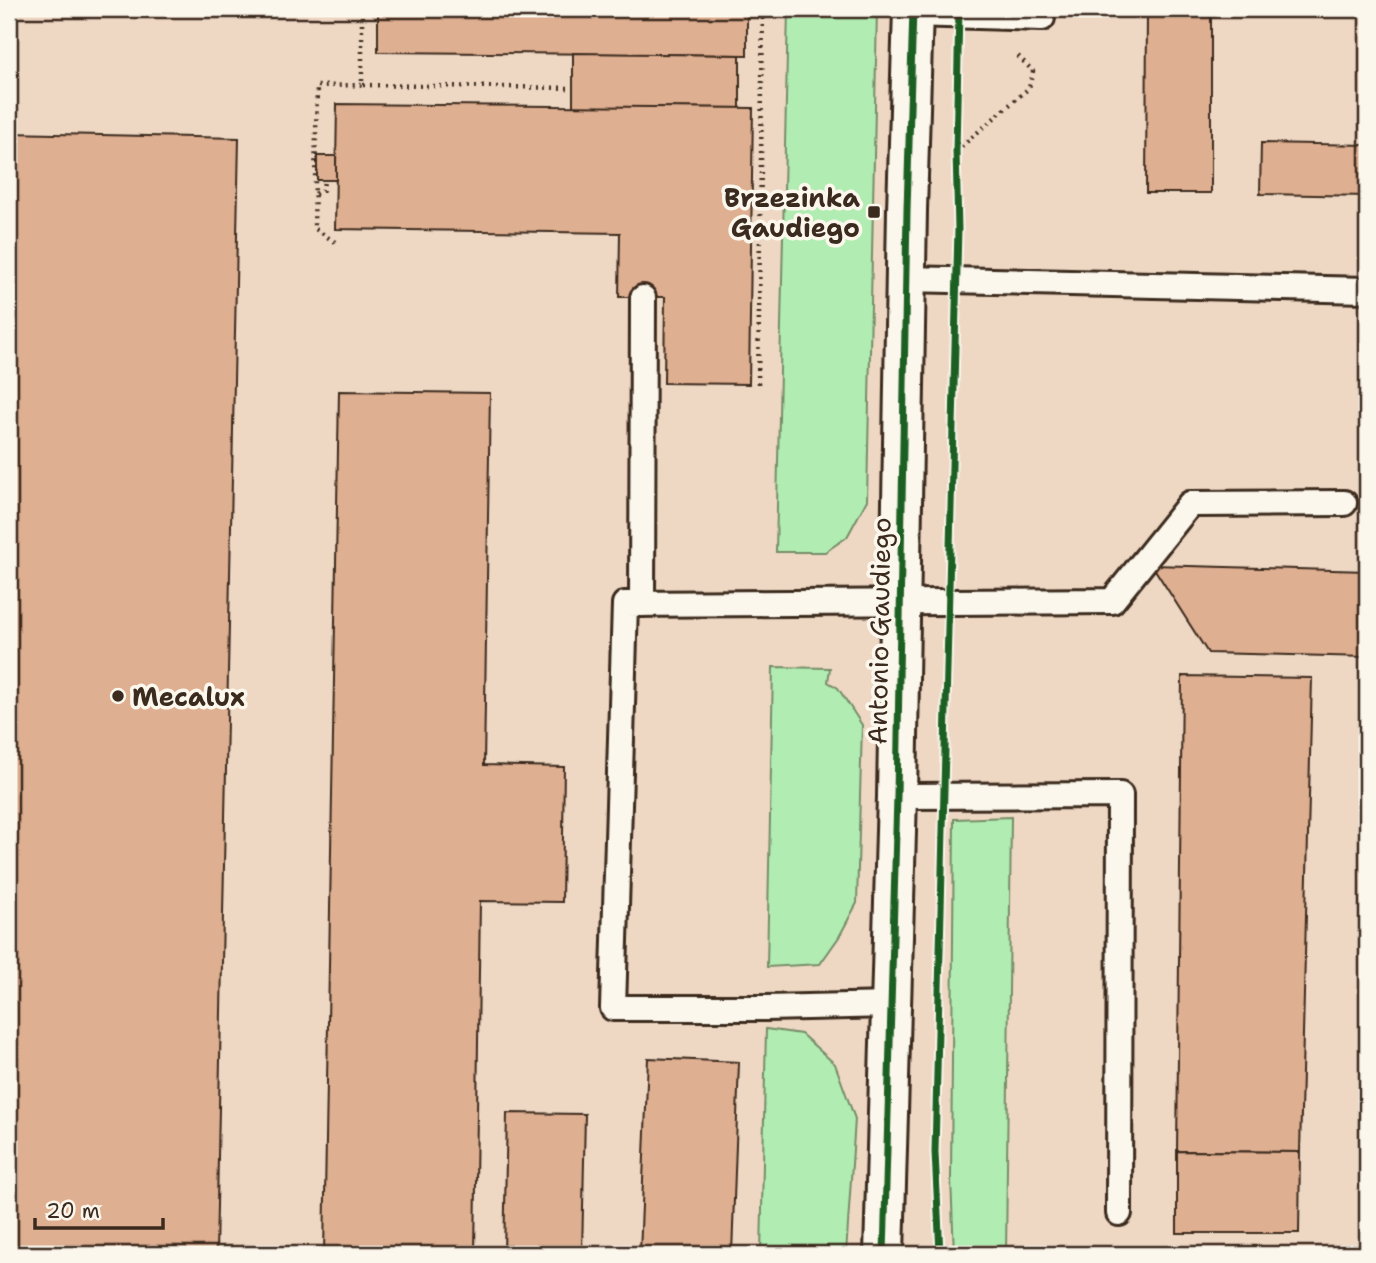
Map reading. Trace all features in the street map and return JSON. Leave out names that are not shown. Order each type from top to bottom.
[{"type":"street","name":"Antonio Gaudiego","points":[[884,1254],[897,796],[913,11]]},
{"type":"lane","points":[[913,11],[1042,18]]},
{"type":"lane","points":[[906,279],[1367,290]]},
{"type":"lane","points":[[642,604],[643,298]]},
{"type":"lane","points":[[890,1005],[613,1008],[625,604],[1112,601],[1190,504],[1344,503]]},
{"type":"lane","points":[[897,796],[1120,795],[1119,1213]]},
{"type":"path","points":[[362,9],[362,85]]},
{"type":"path","points":[[758,384],[763,9]]},
{"type":"path","points":[[956,151],[1029,88],[1033,71],[1012,49]]},
{"type":"path","points":[[335,242],[314,228],[317,86],[573,88]]},
{"type":"path","points":[[315,194],[323,190],[324,180]]},
{"type":"shaded area","points":[[9,9],[1367,9],[1367,1254],[9,1254]]},
{"type":"green space","points":[[788,9],[877,9],[867,500],[847,537],[825,552],[776,552]]},
{"type":"green space","points":[[773,667],[830,668],[828,682],[838,688],[862,725],[857,903],[839,937],[820,964],[767,967]]},
{"type":"green space","points":[[1011,817],[1006,1254],[954,1254],[951,1178],[954,819]]},
{"type":"green space","points":[[766,1029],[801,1034],[835,1064],[855,1119],[846,1254],[761,1254]]},
{"type":"building","points":[[378,9],[747,9],[747,55],[378,52]]},
{"type":"building","points":[[1147,9],[1211,9],[1211,193],[1146,193]]},
{"type":"building","points":[[573,53],[740,55],[740,108],[573,107]]},
{"type":"building","points":[[337,104],[753,108],[749,384],[664,383],[665,297],[619,297],[620,233],[335,229]]},
{"type":"building","name":"Mecalux","points":[[9,133],[239,138],[216,1254],[9,1254]]},
{"type":"building","points":[[1261,143],[1367,145],[1367,196],[1260,194]]},
{"type":"building","points":[[317,156],[336,156],[336,180],[317,180]]},
{"type":"building","points":[[339,391],[490,393],[484,765],[564,767],[562,902],[480,901],[475,1254],[324,1254]]},
{"type":"building","points":[[1152,565],[1367,571],[1367,657],[1208,653]]},
{"type":"building","points":[[1182,676],[1312,678],[1300,1152],[1177,1151]]},
{"type":"building","points":[[648,1058],[739,1062],[732,1254],[640,1254]]},
{"type":"building","points":[[507,1113],[585,1114],[582,1254],[504,1254]]},
{"type":"building","points":[[1177,1151],[1300,1152],[1299,1233],[1177,1233]]},
{"type":"cycle path","points":[[884,1254],[897,796],[913,9]]},
{"type":"cycle path","points":[[940,1254],[935,1152],[958,229],[956,151],[959,9]]},
{"type":"place","name":"Brzezinka Gaudiego","points":[[874,212]]},
{"type":"place","name":"Mecalux","points":[[118,696]]}]
